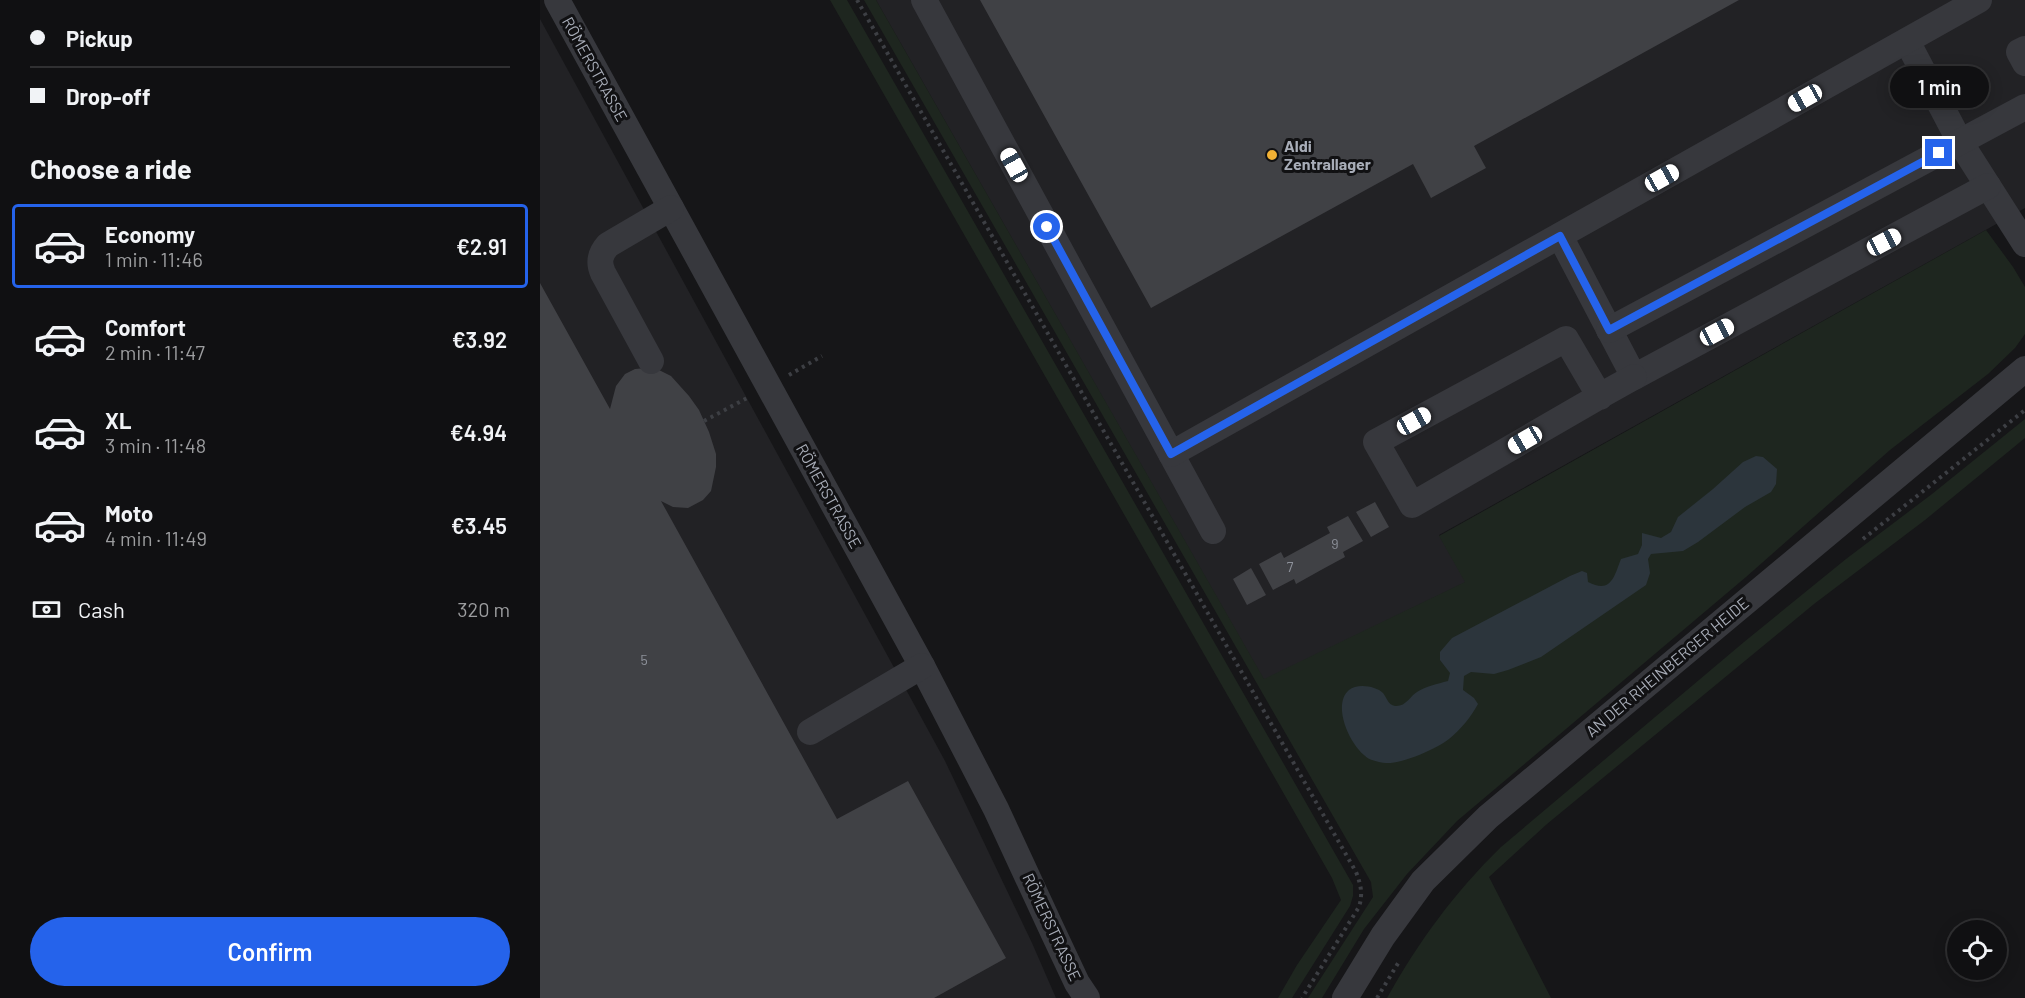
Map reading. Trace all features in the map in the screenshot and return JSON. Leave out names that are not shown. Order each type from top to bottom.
[{"type":"street","name":"RÖMERSTRASSE","points":[[557,0],[922,666],[996,809],[1057,942],[1087,998]]},
{"type":"street","points":[[924,0],[1213,531]]},
{"type":"street","points":[[1171,454],[1979,0]]},
{"type":"street","points":[[1907,41],[1960,142],[2025,244]]},
{"type":"street","points":[[2025,49],[2019,52],[2025,63]]},
{"type":"street","points":[[1609,330],[2025,106]]},
{"type":"street","points":[[1600,397],[1566,339],[1376,442],[1412,505],[1600,397],[1634,376],[1988,186]]},
{"type":"street","points":[[651,361],[603,273],[600,258],[602,251],[608,245],[671,208]]},
{"type":"street","points":[[1560,236],[1634,376]]},
{"type":"street","name":"AN DER RHEINBERGER HEIDE","points":[[1345,998],[1406,902],[1423,881],[1480,824],[2025,369]]},
{"type":"street","points":[[810,732],[922,666]]},
{"type":"path","points":[[857,0],[1362,885],[1359,907],[1302,998]]},
{"type":"path","points":[[1857,544],[2025,410]]},
{"type":"path","points":[[1377,998],[1405,952]]},
{"type":"shaded area","points":[[830,0],[847,0],[1353,885],[1350,906],[1292,998],[1278,998],[1297,965],[1341,900],[1332,878]]},
{"type":"shaded area","points":[[864,0],[876,0],[1264,679],[1465,582],[1439,536],[1986,230],[2025,287],[2025,334],[2015,348],[1988,374],[1890,450],[1746,577],[1457,821],[1407,874],[1364,929],[1322,998],[1308,998],[1373,897],[1371,882]]},
{"type":"shaded area","points":[[876,0],[2025,0],[2025,208],[1439,535],[1466,582],[1264,680]]},
{"type":"shaded area","points":[[540,19],[945,761],[1056,998],[540,998]]},
{"type":"shaded area","points":[[2025,419],[2025,438],[1925,520],[1814,604],[1547,824],[1489,877],[1551,998],[1387,998],[1438,918],[1501,847],[1744,642]]},
{"type":"shaded area","points":[[1756,456],[1763,457],[1777,469],[1776,484],[1771,492],[1745,507],[1683,551],[1651,554],[1648,559],[1650,573],[1646,585],[1541,657],[1494,674],[1471,672],[1464,676],[1463,690],[1478,704],[1465,723],[1449,739],[1419,755],[1393,763],[1384,763],[1365,756],[1351,739],[1346,728],[1342,707],[1344,697],[1349,690],[1361,686],[1371,687],[1383,693],[1391,704],[1399,706],[1420,690],[1448,681],[1450,673],[1440,660],[1440,652],[1452,638],[1582,571],[1587,573],[1588,582],[1607,585],[1614,577],[1621,559],[1638,554],[1642,545],[1642,533],[1661,538],[1671,532],[1678,517],[1743,462]]},
{"type":"building","name":"Aldi Zentrallager","points":[[980,0],[1739,0],[1474,146],[1486,168],[1431,198],[1413,164],[1151,308]]},
{"type":"building","points":[[540,283],[610,409],[616,386],[625,374],[635,369],[647,368],[657,369],[671,376],[699,410],[716,454],[711,491],[703,500],[688,508],[673,507],[661,501],[837,819],[908,781],[1006,958],[934,998],[540,998]]},
{"type":"building","points":[[1375,502],[1389,527],[1371,537],[1356,512]]},
{"type":"building","points":[[1348,516],[1363,541],[1343,552],[1345,557],[1296,584],[1294,579],[1273,590],[1259,564],[1281,552],[1284,558],[1330,533],[1327,527]]},
{"type":"building","points":[[1251,568],[1266,595],[1247,605],[1233,579]]},
{"type":"place","name":"Aldi Zentrallager","points":[[1272,155]]},
{"type":"route","points":[[1047,227],[1171,454],[1560,236],[1609,330],[1939,153]]}]
